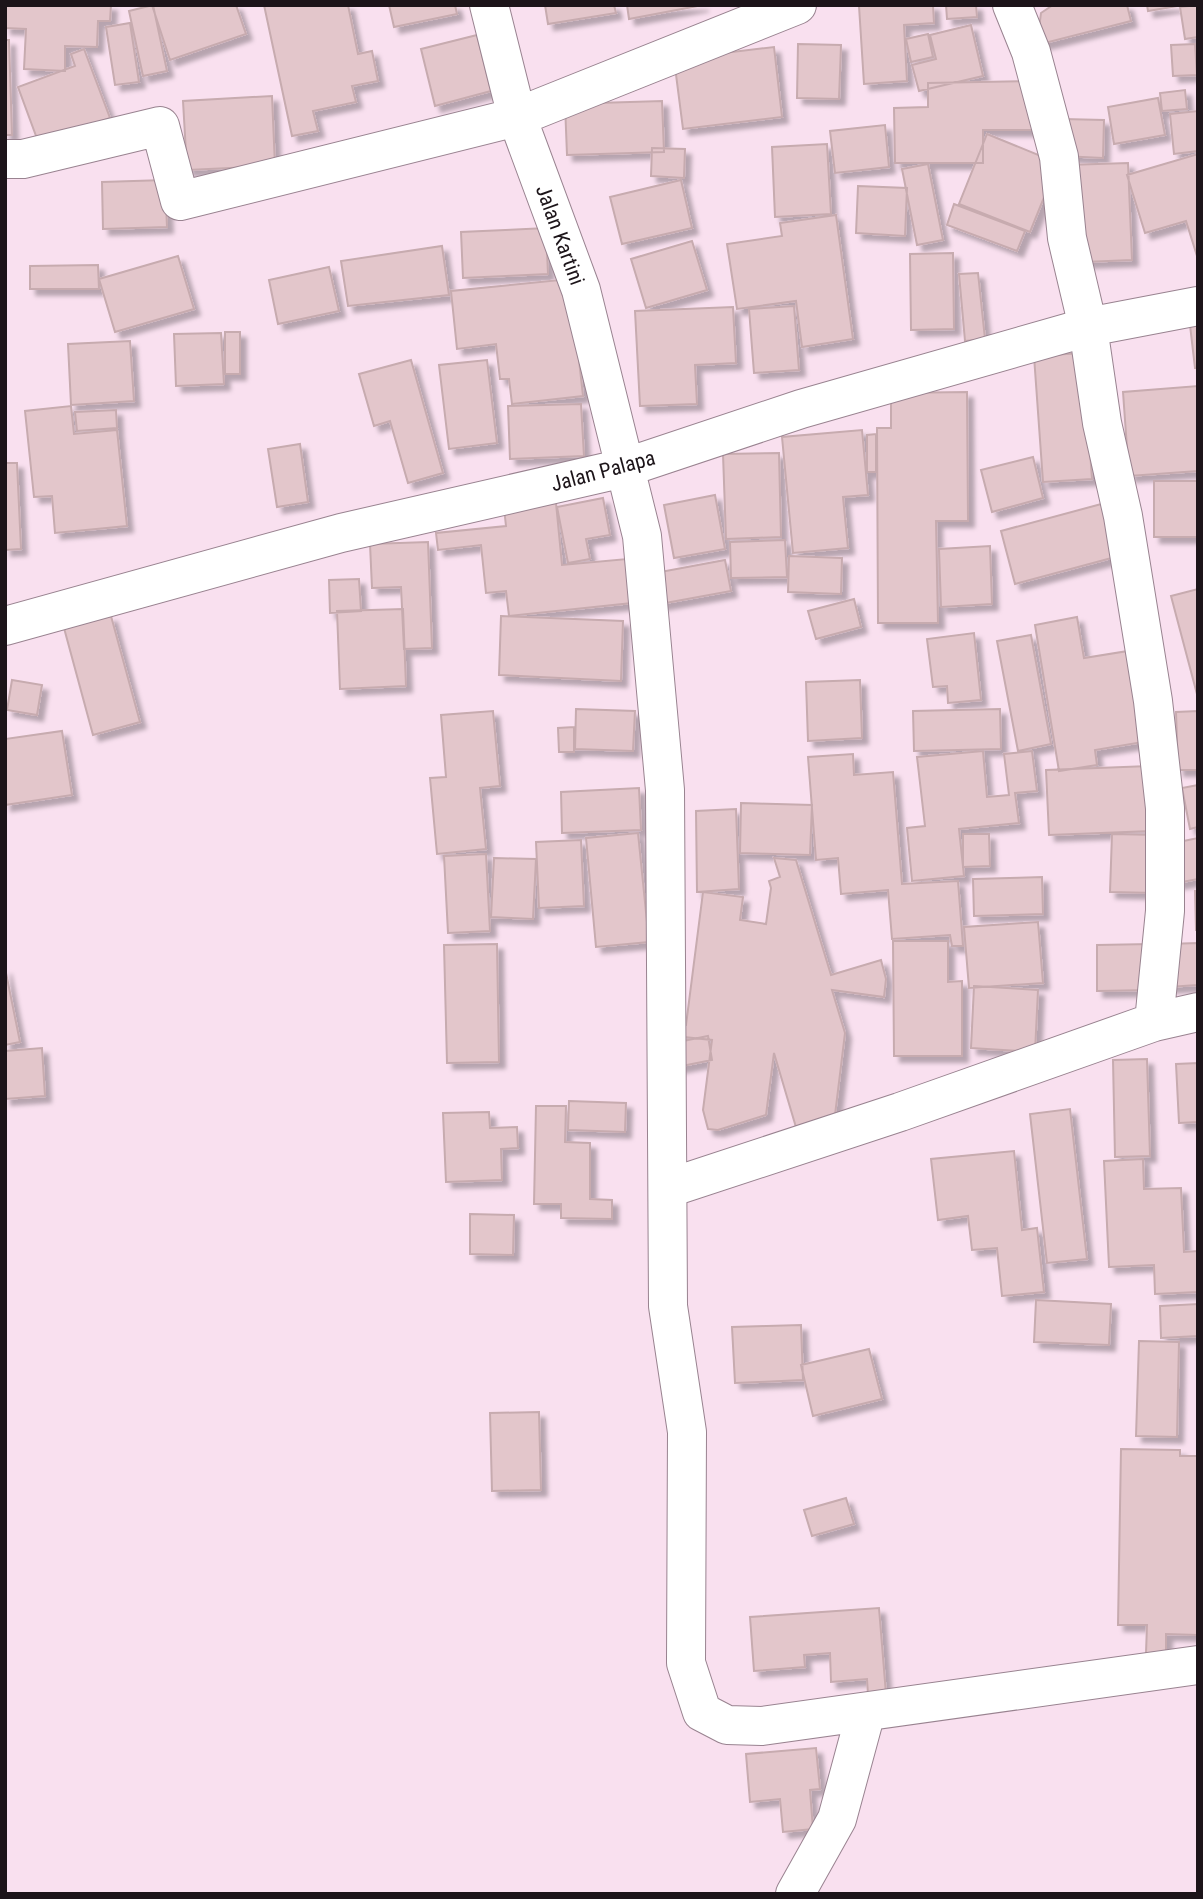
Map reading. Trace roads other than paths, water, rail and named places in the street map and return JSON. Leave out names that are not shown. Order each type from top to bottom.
[{"type":"street","name":"Jalan Kartini","points":[[489,5],[517,117],[581,290],[642,536],[665,790],[668,1306],[687,1432],[686,1663],[702,1712],[727,1725],[762,1726],[1198,1665]]},
{"type":"street","points":[[5,159],[23,159],[160,126],[180,201],[517,117],[797,5]]},
{"type":"street","points":[[1012,5],[1031,52],[1059,157],[1067,239],[1088,327],[1102,423],[1123,516],[1153,701],[1165,808],[1165,911],[1154,1022]]},
{"type":"street","name":"Jalan Palapa","points":[[5,626],[341,533],[624,468],[801,409],[1088,327],[1198,306]]},
{"type":"street","points":[[669,1188],[900,1112],[1154,1022],[1198,1012]]},
{"type":"street","points":[[795,1894],[837,1819],[866,1712]]}]
